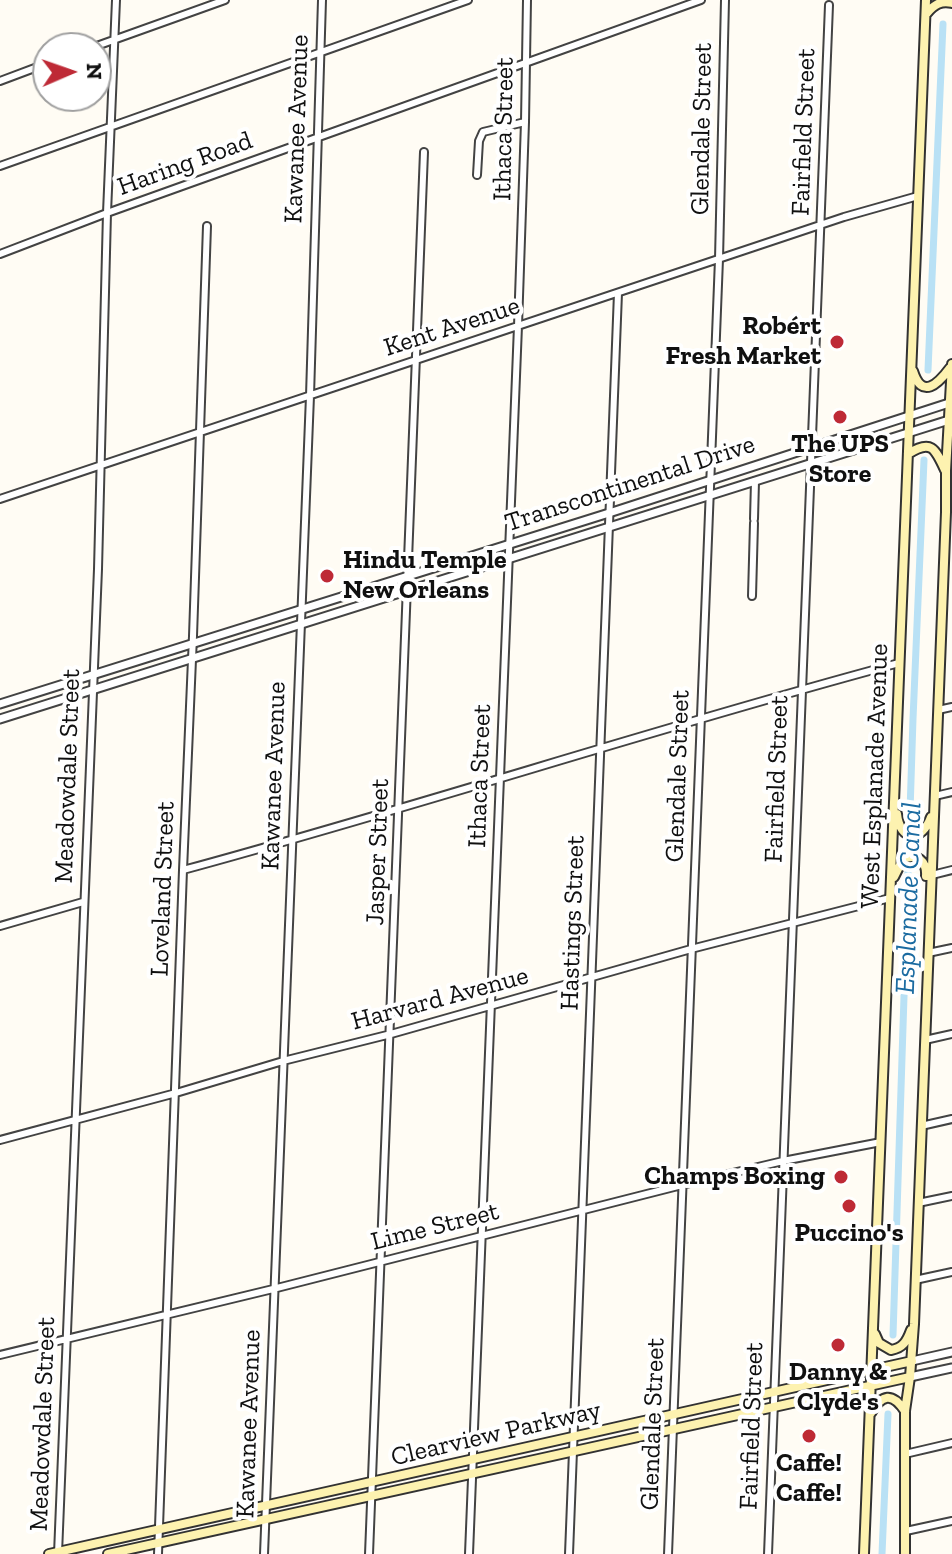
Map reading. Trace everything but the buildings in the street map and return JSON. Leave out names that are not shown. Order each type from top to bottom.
[{"type":"main road","name":"West Esplanade Avenue","points":[[864,1554],[926,0]]},
{"type":"main road","points":[[926,14],[934,4],[942,1],[952,3]]},
{"type":"main road","points":[[911,362],[916,380],[930,387],[936,385],[952,365]]},
{"type":"main road","points":[[905,1554],[905,1411],[914,1324],[942,610],[949,511],[946,471],[952,365]]},
{"type":"main road","points":[[908,454],[927,445],[939,456],[946,471]]},
{"type":"main road","points":[[894,793],[898,823],[907,834],[923,832],[934,807]]},
{"type":"main road","points":[[891,893],[903,859],[910,856],[920,858],[926,869],[925,917],[929,932]]},
{"type":"main road","points":[[873,1330],[879,1343],[891,1350],[898,1349],[914,1324]]},
{"type":"main road","name":"Clearview Parkway","points":[[55,1553],[912,1361]]},
{"type":"main road","name":"Clearview Parkway","points":[[108,1554],[910,1377]]},
{"type":"main road","points":[[870,1415],[878,1402],[890,1397],[900,1403],[905,1411]]},
{"type":"street","name":"Meadowdale Street","points":[[55,1553],[67,1339],[116,0]]},
{"type":"street","points":[[112,40],[225,0]]},
{"type":"street","name":"Kawanee Avenue","points":[[264,1554],[310,396],[322,0]]},
{"type":"street","points":[[0,166],[468,0]]},
{"type":"street","name":"Ithaca Street","points":[[469,1554],[518,326],[527,0]]},
{"type":"street","name":"Haring Road","points":[[0,254],[701,0]]},
{"type":"street","name":"Glendale Street","points":[[668,1554],[719,259],[725,0]]},
{"type":"street","name":"Fairfield Street","points":[[768,1554],[829,5]]},
{"type":"street","points":[[0,81],[32,69]]},
{"type":"street","points":[[477,175],[479,141],[483,132],[525,122]]},
{"type":"street","name":"Jasper Street","points":[[369,1554],[424,152]]},
{"type":"street","name":"Kent Avenue","points":[[0,499],[821,224],[918,196]]},
{"type":"street","name":"Loveland Street","points":[[158,1554],[207,226]]},
{"type":"street","name":"Hastings Street","points":[[569,1554],[618,293]]},
{"type":"street","name":"Transcontinental Drive","points":[[0,704],[951,402]]},
{"type":"street","name":"Transcontinental Drive","points":[[0,719],[951,419]]},
{"type":"street","points":[[835,456],[833,448],[848,436]]},
{"type":"street","points":[[752,596],[755,481]]},
{"type":"street","points":[[942,610],[952,607]]},
{"type":"street","points":[[183,870],[899,663]]},
{"type":"street","points":[[938,710],[952,707]]},
{"type":"street","points":[[935,796],[952,792]]},
{"type":"street","points":[[932,875],[952,870]]},
{"type":"street","name":"Harvard Avenue","points":[[0,1140],[591,979],[891,893]]},
{"type":"street","points":[[0,926],[83,902]]},
{"type":"street","points":[[928,953],[952,948]]},
{"type":"street","points":[[925,1040],[952,1034]]},
{"type":"street","points":[[921,1126],[952,1119]]},
{"type":"street","name":"Lime Street","points":[[0,1355],[682,1185],[881,1142]]},
{"type":"street","points":[[918,1203],[952,1196]]},
{"type":"street","points":[[915,1280],[952,1272]]},
{"type":"street","name":"Clearview Parkway","points":[[912,1361],[952,1352]]},
{"type":"street","name":"Clearview Parkway","points":[[910,1377],[952,1368]]},
{"type":"street","points":[[905,1454],[952,1443]]},
{"type":"street","points":[[906,1531],[952,1521]]},
{"type":"waterway","name":"Esplanade Canal","points":[[928,370],[943,24]]},
{"type":"waterway","name":"Esplanade Canal","points":[[893,1335],[924,460]]},
{"type":"waterway","name":"Esplanade Canal","points":[[882,1554],[888,1414]]},
{"type":"place","name":"Robért Fresh Market","points":[[837,342]]},
{"type":"place","name":"The UPS Store","points":[[840,417]]},
{"type":"place","name":"Hindu Temple New Orleans","points":[[327,576]]},
{"type":"place","name":"Champs Boxing","points":[[841,1177]]},
{"type":"place","name":"Puccino's","points":[[849,1206]]},
{"type":"place","name":"Danny & Clyde's","points":[[838,1345]]},
{"type":"place","name":"Caffe! Caffe!","points":[[809,1436]]}]
